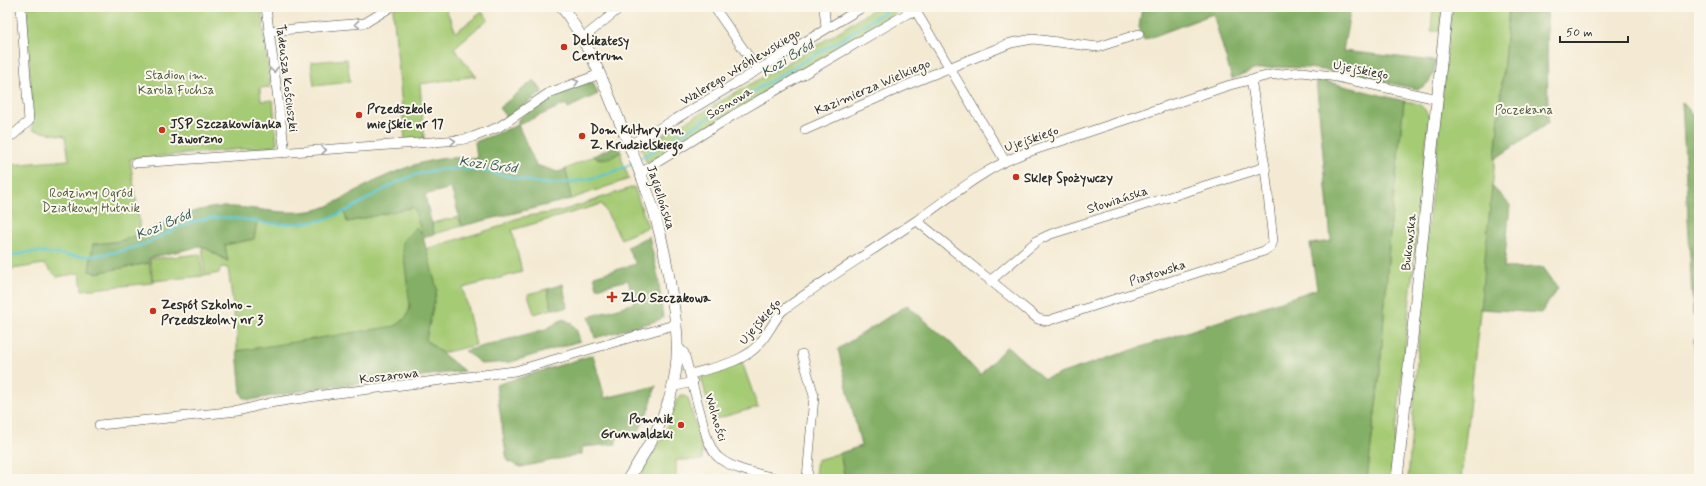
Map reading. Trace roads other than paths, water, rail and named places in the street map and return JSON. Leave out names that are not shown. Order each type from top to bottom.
[{"type":"street","points":[[7,136],[13,135],[29,121],[21,7]]},
{"type":"street","name":"Tadeusza Kościuszki","points":[[266,7],[285,153]]},
{"type":"street","points":[[269,31],[365,23],[391,7]]},
{"type":"street","name":"Jagiellońska","points":[[562,7],[583,38],[600,74],[654,210],[667,264],[676,324],[677,346],[672,387],[664,417],[628,479]]},
{"type":"street","points":[[583,38],[621,7]]},
{"type":"street","points":[[714,7],[758,70]]},
{"type":"street","points":[[824,7],[826,28]]},
{"type":"street","name":"Walerego Wróblewskiego","points":[[629,146],[863,7]]},
{"type":"street","name":"Bukowska","points":[[1397,479],[1447,7]]},
{"type":"street","name":"Sosnowa","points":[[639,172],[848,46],[910,12],[918,13]]},
{"type":"street","name":"Kazimierza Wielkiego","points":[[918,13],[1005,161]]},
{"type":"street","name":"Kazimierza Wielkiego","points":[[805,130],[914,82],[1011,43],[1033,39],[1098,47],[1139,34]]},
{"type":"street","name":"Ujejskiego","points":[[672,387],[746,355],[763,339],[782,311],[990,169],[1005,161],[1251,79],[1270,75],[1303,72],[1337,77],[1437,99]]},
{"type":"street","points":[[136,163],[447,141],[473,137],[499,127],[549,93],[600,74]]},
{"type":"street","name":"Piastowska","points":[[916,220],[1038,319],[1047,321],[1264,251],[1271,246],[1273,241],[1265,167],[1251,79]]},
{"type":"street","name":"Słowiańska","points":[[990,281],[1038,240],[1051,234],[1265,167]]},
{"type":"street","name":"Koszarowa","points":[[99,425],[238,411],[269,403],[330,394],[515,371],[676,324]]},
{"type":"street","name":"Wolności","points":[[677,346],[684,352],[707,438],[718,457],[732,466],[780,479]]},
{"type":"street","points":[[802,354],[814,396],[807,479]]},
{"type":"waterway","name":"Kozi Bród","points":[[639,159],[847,36],[892,7]]},
{"type":"waterway","name":"Kozi Bród","points":[[7,258],[30,252],[69,256],[91,256],[116,252],[142,245],[188,223],[213,218],[236,218],[281,224],[322,220],[337,215],[406,178],[438,170],[477,170],[551,184],[601,176],[624,168],[633,163]]},
{"type":"place","name":"Delikatesy Centrum","points":[[564,47]]},
{"type":"place","name":"Przedszkole miejskie nr 17","points":[[359,115]]},
{"type":"place","name":"JSP Szczakowianka Jaworzno","points":[[162,130]]},
{"type":"place","name":"Dom Kultury im. Z. Krudzielskiego","points":[[582,136]]},
{"type":"place","name":"Sklep Spożywczy","points":[[1016,177]]},
{"type":"place","name":"ZLO Szczakowa","points":[[612,297]]},
{"type":"place","name":"Zespół Szkolno - Przedszkolny nr 3","points":[[153,311]]},
{"type":"place","name":"Pomnik Grunwaldzki","points":[[681,425]]},
{"type":"park label","name":"Stadion im. Karola Fuchsa","points":[[176,82]]},
{"type":"park label","name":"Poczekana","points":[[1524,109]]},
{"type":"park label","name":"Rodzinny Ogród Działkowy Hutnik","points":[[91,200]]}]
